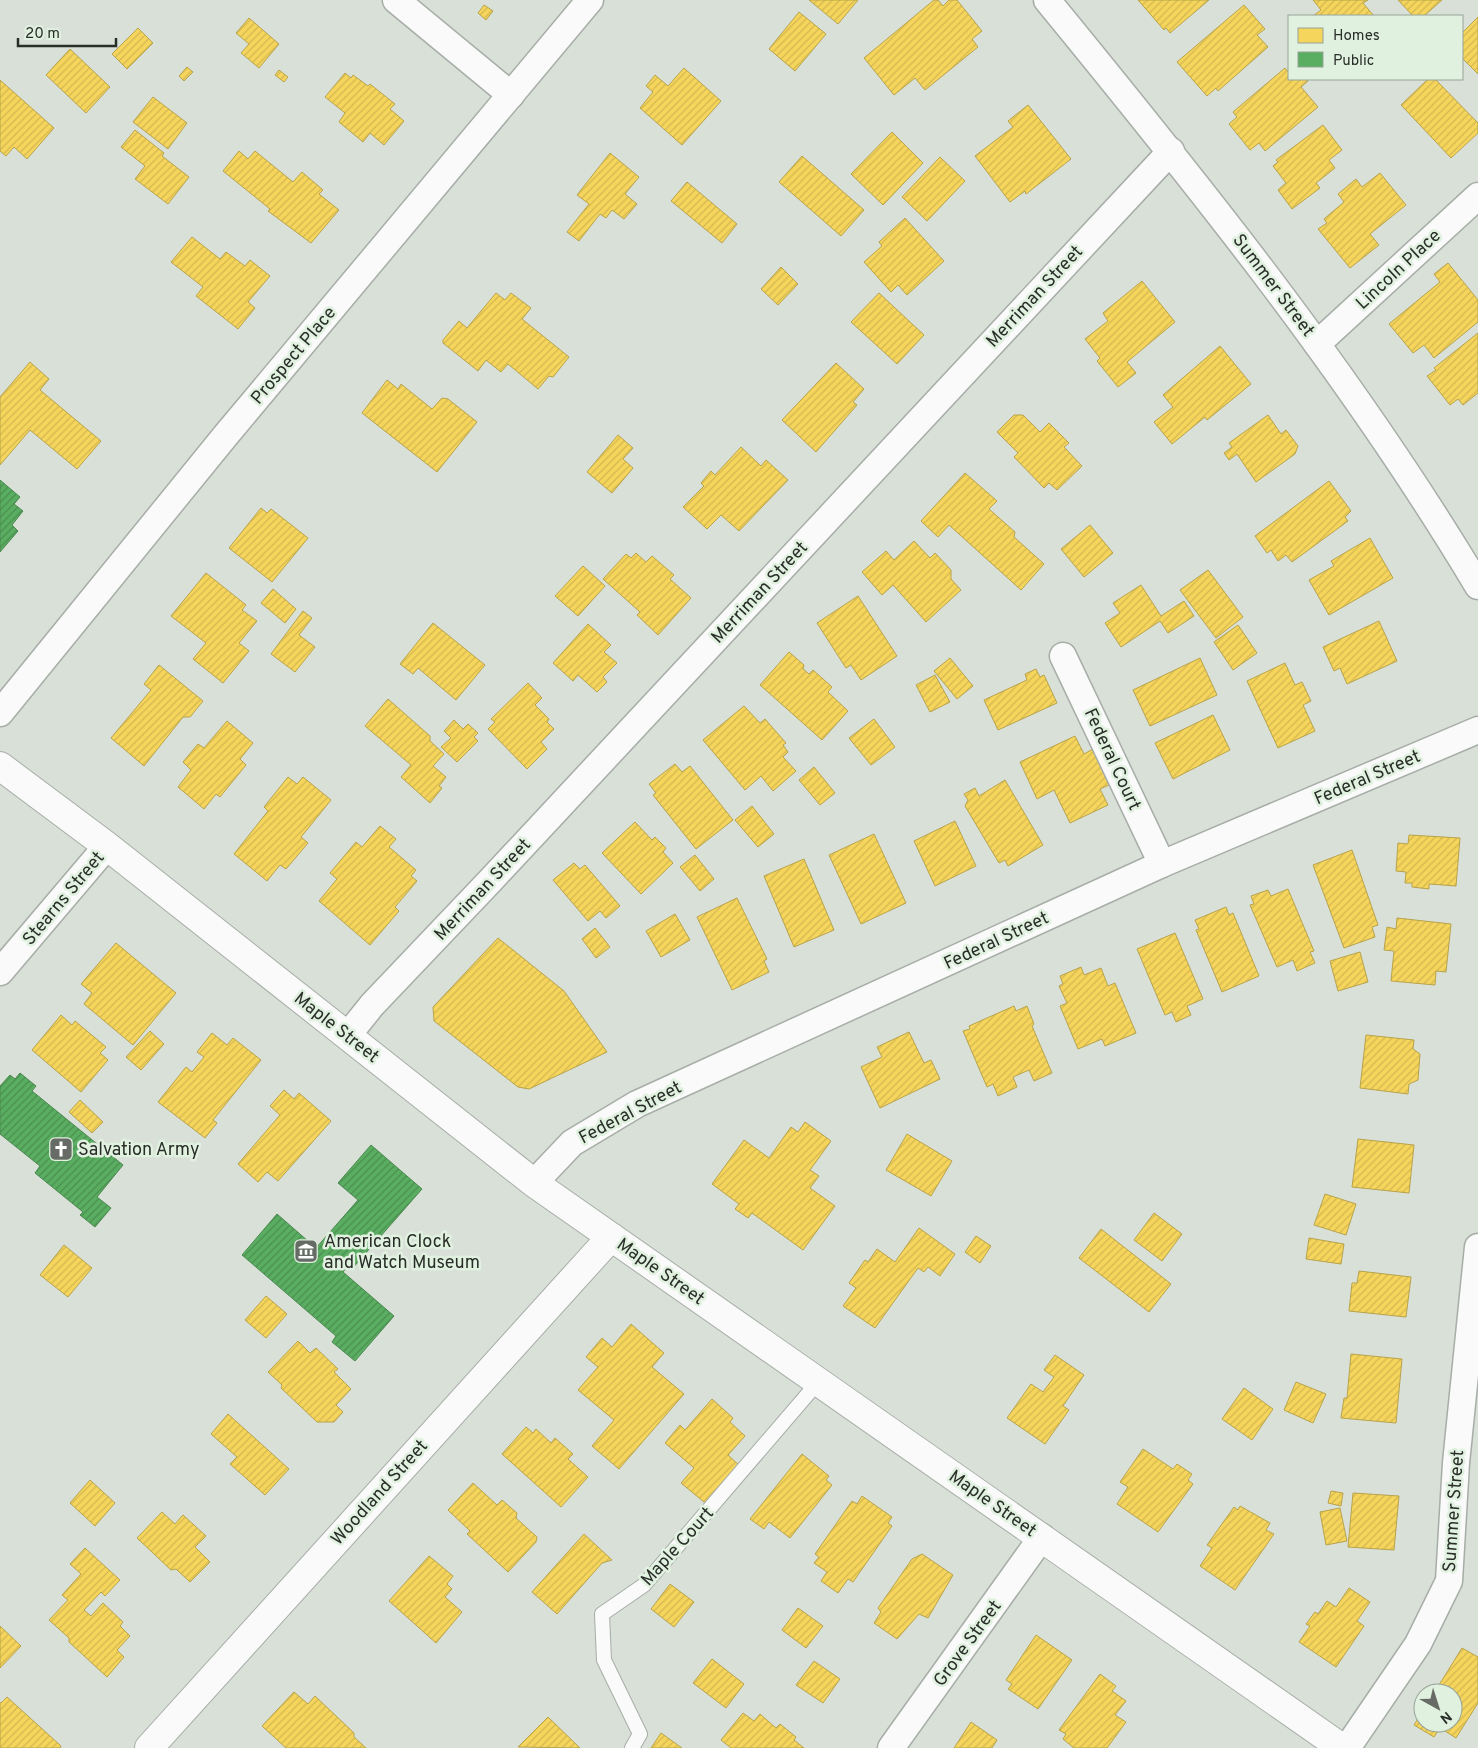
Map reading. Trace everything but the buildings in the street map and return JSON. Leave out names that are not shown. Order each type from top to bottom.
[{"type":"street","points":[[396,0],[510,95]]},
{"type":"street","name":"Prospect Place","points":[[0,713],[226,435],[590,0]]},
{"type":"street","name":"Summer Street","points":[[1047,0],[1171,151],[1317,344],[1409,478],[1478,586]]},
{"type":"street","name":"Merriman Street","points":[[348,1035],[372,1005],[1171,151]]},
{"type":"street","name":"Lincoln Place","points":[[1317,344],[1478,196]]},
{"type":"street","name":"Federal Court","points":[[1063,656],[1162,864]]},
{"type":"street","name":"Federal Street","points":[[534,1183],[572,1143],[637,1104],[1162,864],[1478,730]]},
{"type":"street","name":"Maple Street","points":[[0,766],[107,846],[534,1183],[1342,1748]]},
{"type":"street","name":"Stearns Street","points":[[0,972],[107,846]]},
{"type":"street","name":"Woodland Street","points":[[149,1748],[611,1236]]},
{"type":"street","name":"Summer Street","points":[[1347,1748],[1418,1644],[1448,1581],[1456,1464],[1478,1247]]},
{"type":"street","name":"Grove Street","points":[[891,1748],[1042,1538]]},
{"type":"lane","name":"Maple Court","points":[[632,1748],[640,1734],[604,1660],[602,1614],[644,1585],[819,1381]]},
{"type":"place","name":"Salvation Army","points":[[61,1149]]},
{"type":"place","name":"American Clock and Watch Museum","points":[[306,1251]]}]
